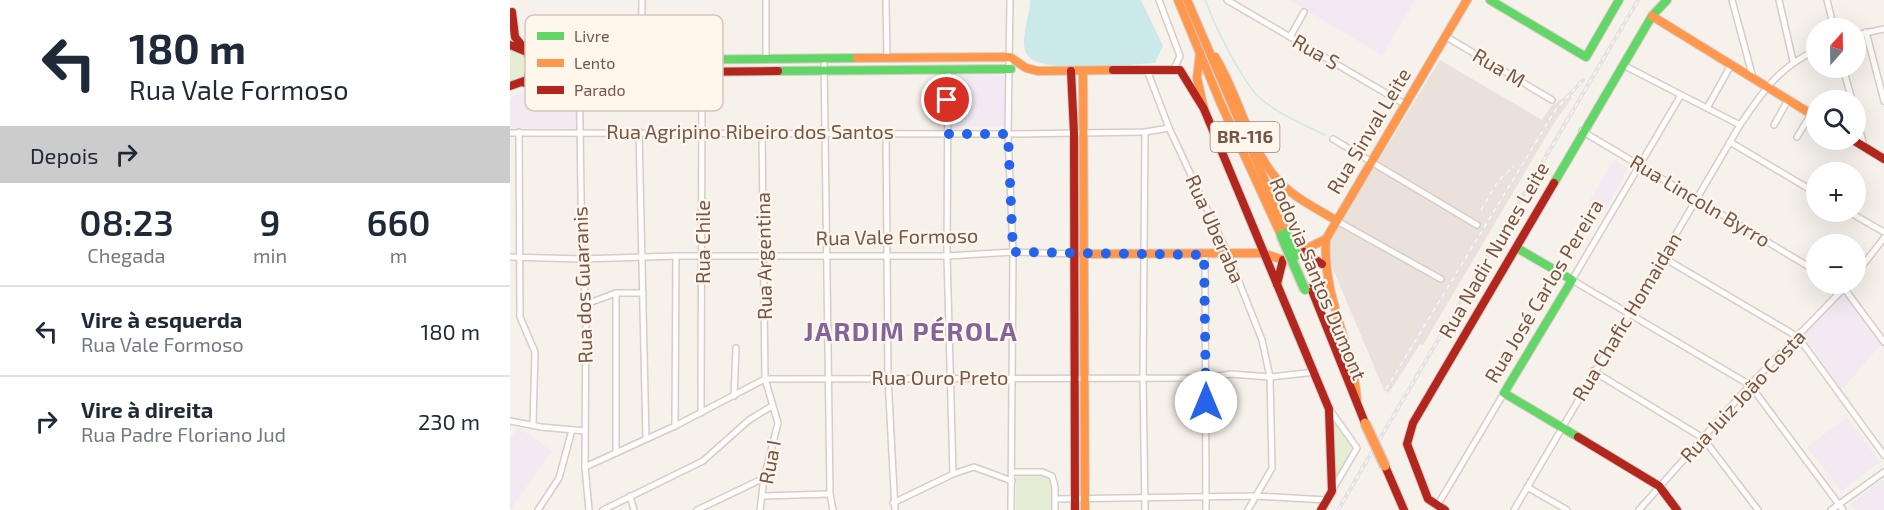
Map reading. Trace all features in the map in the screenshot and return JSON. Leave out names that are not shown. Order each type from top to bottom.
[{"type":"main road","name":"Rodovia Santos Dumont","points":[[1178,0],[1203,46],[1308,289],[1352,403],[1357,402],[1404,510]]},
{"type":"main road","name":"Rodovia Santos Dumont","points":[[1187,0],[1221,104],[1284,233]]},
{"type":"main road","name":"Rua Sinval Leite","points":[[1283,260],[1304,252],[1326,239],[1467,0]]},
{"type":"main road","points":[[1490,0],[1586,57],[1619,0]]},
{"type":"main road","name":"Rua Nadir Nunes Leite","points":[[1439,509],[1428,499],[1407,444],[1413,423],[1517,248],[1582,131],[1652,15],[1667,0]]},
{"type":"main road","points":[[511,10],[515,37],[525,49]]},
{"type":"main road","points":[[1652,15],[1806,110]]},
{"type":"main road","points":[[510,45],[525,50]]},
{"type":"main road","points":[[1203,46],[1197,78],[1204,109]]},
{"type":"main road","points":[[1203,46],[1227,73],[1275,176],[1289,190],[1337,221]]},
{"type":"main road","points":[[723,59],[1010,57],[1015,66]]},
{"type":"main road","points":[[723,72],[948,71],[1015,66],[1038,71],[1174,69],[1185,75],[1204,109],[1329,409],[1332,491],[1321,510]]},
{"type":"main road","points":[[1071,71],[1080,505]]},
{"type":"main road","points":[[1079,378],[1085,255],[1083,71]]},
{"type":"main road","points":[[510,92],[518,85]]},
{"type":"main road","points":[[1204,109],[1210,99],[1221,104]]},
{"type":"main road","points":[[1866,147],[1884,159]]},
{"type":"main road","points":[[1326,239],[1322,264],[1355,370],[1357,402]]},
{"type":"main road","points":[[1517,248],[1572,280]]},
{"type":"main road","points":[[1304,252],[1322,264]]},
{"type":"main road","name":"Rua Vale Formoso","points":[[1075,254],[1146,256],[1263,253],[1283,260]]},
{"type":"main road","points":[[1277,285],[1283,260]]},
{"type":"main road","name":"Rua José Carlos Pereira","points":[[1504,393],[1572,280]]},
{"type":"main road","points":[[1504,393],[1659,486],[1677,510]]},
{"type":"street","points":[[642,0],[642,15]]},
{"type":"street","points":[[766,0],[766,59]]},
{"type":"street","points":[[885,0],[887,59]]},
{"type":"street","points":[[1010,0],[1010,57]]},
{"type":"street","points":[[1159,0],[1180,56],[1174,69]]},
{"type":"street","name":"Rua S","points":[[1227,0],[1406,105]]},
{"type":"street","points":[[1732,0],[1753,78]]},
{"type":"street","points":[[1779,0],[1793,61]]},
{"type":"street","points":[[1829,0],[1832,18]]},
{"type":"street","points":[[1290,37],[1304,12]]},
{"type":"street","points":[[1884,28],[1866,32],[1884,101]]},
{"type":"street","name":"Rua M","points":[[1445,36],[1552,100]]},
{"type":"street","name":"Rua Chafic Homaidan","points":[[1514,510],[1593,371],[1664,258],[1740,125],[1766,86],[1793,61],[1806,55]]},
{"type":"street","points":[[824,60],[827,379],[830,494],[833,510]]},
{"type":"street","points":[[1707,108],[1731,64]]},
{"type":"street","points":[[1623,65],[1740,125]]},
{"type":"street","points":[[1011,510],[1013,252],[1008,134],[1015,66]]},
{"type":"street","name":"Rua Uberaba","points":[[1147,70],[1169,128],[1259,331],[1270,377],[1272,468],[1248,510]]},
{"type":"street","points":[[948,71],[947,256],[953,474]]},
{"type":"street","name":"Rua José Carlos Pereira","points":[[1572,280],[1681,95]]},
{"type":"street","points":[[1774,125],[1788,100]]},
{"type":"street","name":"Rua dos Guaranis","points":[[579,111],[582,259],[586,304],[585,467],[589,510]]},
{"type":"street","name":"Rua Chile","points":[[701,413],[703,111]]},
{"type":"street","points":[[1797,137],[1806,125]]},
{"type":"street","name":"Rua Agripino Ribeiro dos Santos","points":[[510,133],[579,131],[703,134],[886,132],[1008,134],[1145,132],[1169,128]]},
{"type":"street","name":"Rua Lincoln Byrro","points":[[1582,131],[1806,265]]},
{"type":"street","points":[[519,132],[520,317],[534,352],[533,424]]},
{"type":"street","points":[[639,132],[644,258],[646,438]]},
{"type":"street","points":[[886,132],[888,378],[894,507],[953,474],[974,467],[1012,481]]},
{"type":"street","points":[[1145,132],[1146,256],[1143,378],[1145,510]]},
{"type":"street","name":"Rua Argentina","points":[[762,134],[765,379]]},
{"type":"street","points":[[1333,139],[1371,164],[1477,225]]},
{"type":"street","points":[[1730,142],[1806,187]]},
{"type":"street","points":[[1337,221],[1441,279]]},
{"type":"street","points":[[1866,222],[1884,232]]},
{"type":"street","points":[[1866,261],[1884,238]]},
{"type":"street","name":"Rua Vale Formoso","points":[[510,257],[582,259],[887,254],[947,256],[1013,252],[1075,254]]},
{"type":"street","points":[[1204,255],[1206,510]]},
{"type":"street","points":[[675,426],[676,256]]},
{"type":"street","points":[[1664,258],[1798,337],[1884,455]]},
{"type":"street","points":[[1572,280],[1630,312],[1750,385],[1843,510]]},
{"type":"street","points":[[586,304],[616,293],[644,293]]},
{"type":"street","points":[[616,293],[616,453]]},
{"type":"street","name":"Rua Juiz João Costa","points":[[1638,510],[1750,385],[1838,294]]},
{"type":"street","points":[[1851,294],[1884,342]]},
{"type":"street","points":[[734,396],[736,348]]},
{"type":"street","points":[[1593,371],[1703,438],[1758,510]]},
{"type":"street","name":"Rua Ouro Preto","points":[[585,467],[675,426],[765,379],[1206,378],[1231,375],[1270,377],[1315,372]]},
{"type":"street","name":"Rua I","points":[[760,510],[764,478],[777,423],[765,379]]},
{"type":"street","name":"Rua José Carlos Pereira","points":[[1439,509],[1504,393]]},
{"type":"street","points":[[603,510],[704,461],[749,420],[772,406]]},
{"type":"street","points":[[1329,409],[1357,447],[1332,491]]},
{"type":"street","points":[[510,420],[541,427],[585,431]]},
{"type":"street","points":[[538,510],[559,478],[572,430]]},
{"type":"street","points":[[1012,472],[1048,474],[1053,480],[1055,510]]},
{"type":"street","points":[[1831,510],[1884,472]]},
{"type":"street","points":[[697,510],[764,478]]},
{"type":"street","points":[[1527,487],[1568,510]]},
{"type":"street","points":[[763,496],[830,494]]},
{"type":"street","points":[[630,496],[634,510]]},
{"type":"street","points":[[1056,499],[1080,505],[1144,497],[1256,496],[1327,500]]},
{"type":"shaded area","points":[[1289,0],[1415,0],[1382,55]]},
{"type":"shaded area","points":[[1440,60],[1542,120],[1552,105],[1570,94],[1572,98],[1554,123],[1423,345],[1420,344],[1389,393],[1384,390],[1327,255],[1329,241]]},
{"type":"shaded area","points":[[956,75],[1006,76],[1007,126],[956,126]]},
{"type":"shaded area","points":[[525,90],[525,111],[576,111],[576,128],[510,128],[510,99]]},
{"type":"shaded area","points":[[1614,160],[1628,168],[1605,209],[1590,200]]},
{"type":"shaded area","points":[[1843,294],[1880,345],[1842,390],[1803,335]]},
{"type":"shaded area","points":[[1847,417],[1880,462],[1841,491],[1807,447]]},
{"type":"shaded area","points":[[518,427],[552,451],[510,510],[510,439]]},
{"type":"shaded area","points":[[1884,478],[1884,510],[1855,510],[1851,504]]},
{"type":"green space","points":[[510,48],[522,51],[525,55],[525,74],[524,77],[510,82]]},
{"type":"green space","points":[[1332,415],[1354,447],[1334,483]]},
{"type":"green space","points":[[1045,475],[1051,482],[1052,510],[1016,510],[1016,476]]},
{"type":"water","points":[[1030,0],[1141,0],[1163,46],[1155,63],[1084,67],[1045,64],[1032,59],[1025,51],[1024,39]]},
{"type":"waterway","points":[[1205,0],[1229,52],[1245,79],[1260,98],[1275,109],[1325,135]]},
{"type":"railway","points":[[1338,510],[1638,0]]},
{"type":"railway","points":[[1386,389],[1556,109],[1583,80]]},
{"type":"railway","points":[[1481,210],[1498,181],[1514,166]]},
{"type":"traffic: fast","points":[[1490,0],[1586,57],[1619,0]]},
{"type":"traffic: fast","points":[[1554,183],[1652,16],[1667,0]]},
{"type":"traffic: fast","points":[[723,59],[857,58]]},
{"type":"traffic: fast","points":[[778,71],[1011,69]]},
{"type":"traffic: fast","points":[[1287,232],[1297,255]]},
{"type":"traffic: fast","points":[[1281,235],[1305,290]]},
{"type":"traffic: fast","points":[[1517,248],[1572,280],[1504,393],[1578,437]]},
{"type":"traffic: slow","points":[[1178,0],[1221,104],[1281,235]]},
{"type":"traffic: slow","points":[[1187,0],[1287,232]]},
{"type":"traffic: slow","points":[[1283,260],[1326,239],[1467,0]]},
{"type":"traffic: slow","points":[[1652,16],[1806,111]]},
{"type":"traffic: slow","points":[[1200,53],[1197,78],[1204,109]]},
{"type":"traffic: slow","points":[[857,58],[1010,57],[1026,68],[1038,71],[1113,70]]},
{"type":"traffic: slow","points":[[1215,57],[1266,165],[1282,185],[1297,197],[1337,221]]},
{"type":"traffic: slow","points":[[1083,71],[1085,510]]},
{"type":"traffic: slow","points":[[1326,239],[1328,280],[1354,378],[1357,399]]},
{"type":"traffic: slow","points":[[1083,254],[1263,253],[1283,260]]},
{"type":"traffic: slow","points":[[1365,423],[1385,466]]},
{"type":"traffic: jam","points":[[512,12],[515,37],[523,47]]},
{"type":"traffic: jam","points":[[510,45],[525,51]]},
{"type":"traffic: jam","points":[[1113,70],[1180,70],[1204,109],[1329,409],[1332,491],[1321,510]]},
{"type":"traffic: jam","points":[[723,72],[778,71]]},
{"type":"traffic: jam","points":[[1071,71],[1074,133],[1075,510]]},
{"type":"traffic: jam","points":[[510,86],[525,81]]},
{"type":"traffic: jam","points":[[1866,148],[1884,159]]},
{"type":"traffic: jam","points":[[1445,510],[1428,499],[1407,444],[1413,423],[1554,183]]},
{"type":"traffic: jam","points":[[1304,252],[1322,264]]},
{"type":"traffic: jam","points":[[1277,284],[1283,260]]},
{"type":"traffic: jam","points":[[1311,288],[1365,423]]},
{"type":"traffic: jam","points":[[1578,437],[1659,486],[1677,510]]},
{"type":"traffic: jam","points":[[1385,466],[1404,510]]},
{"type":"district","name":"JARDIM PÉROLA","points":[[911,332]]},
{"type":"route","points":[[947,100],[947,134],[1008,134],[1013,252],[1146,256],[1204,255],[1206,402]]}]
